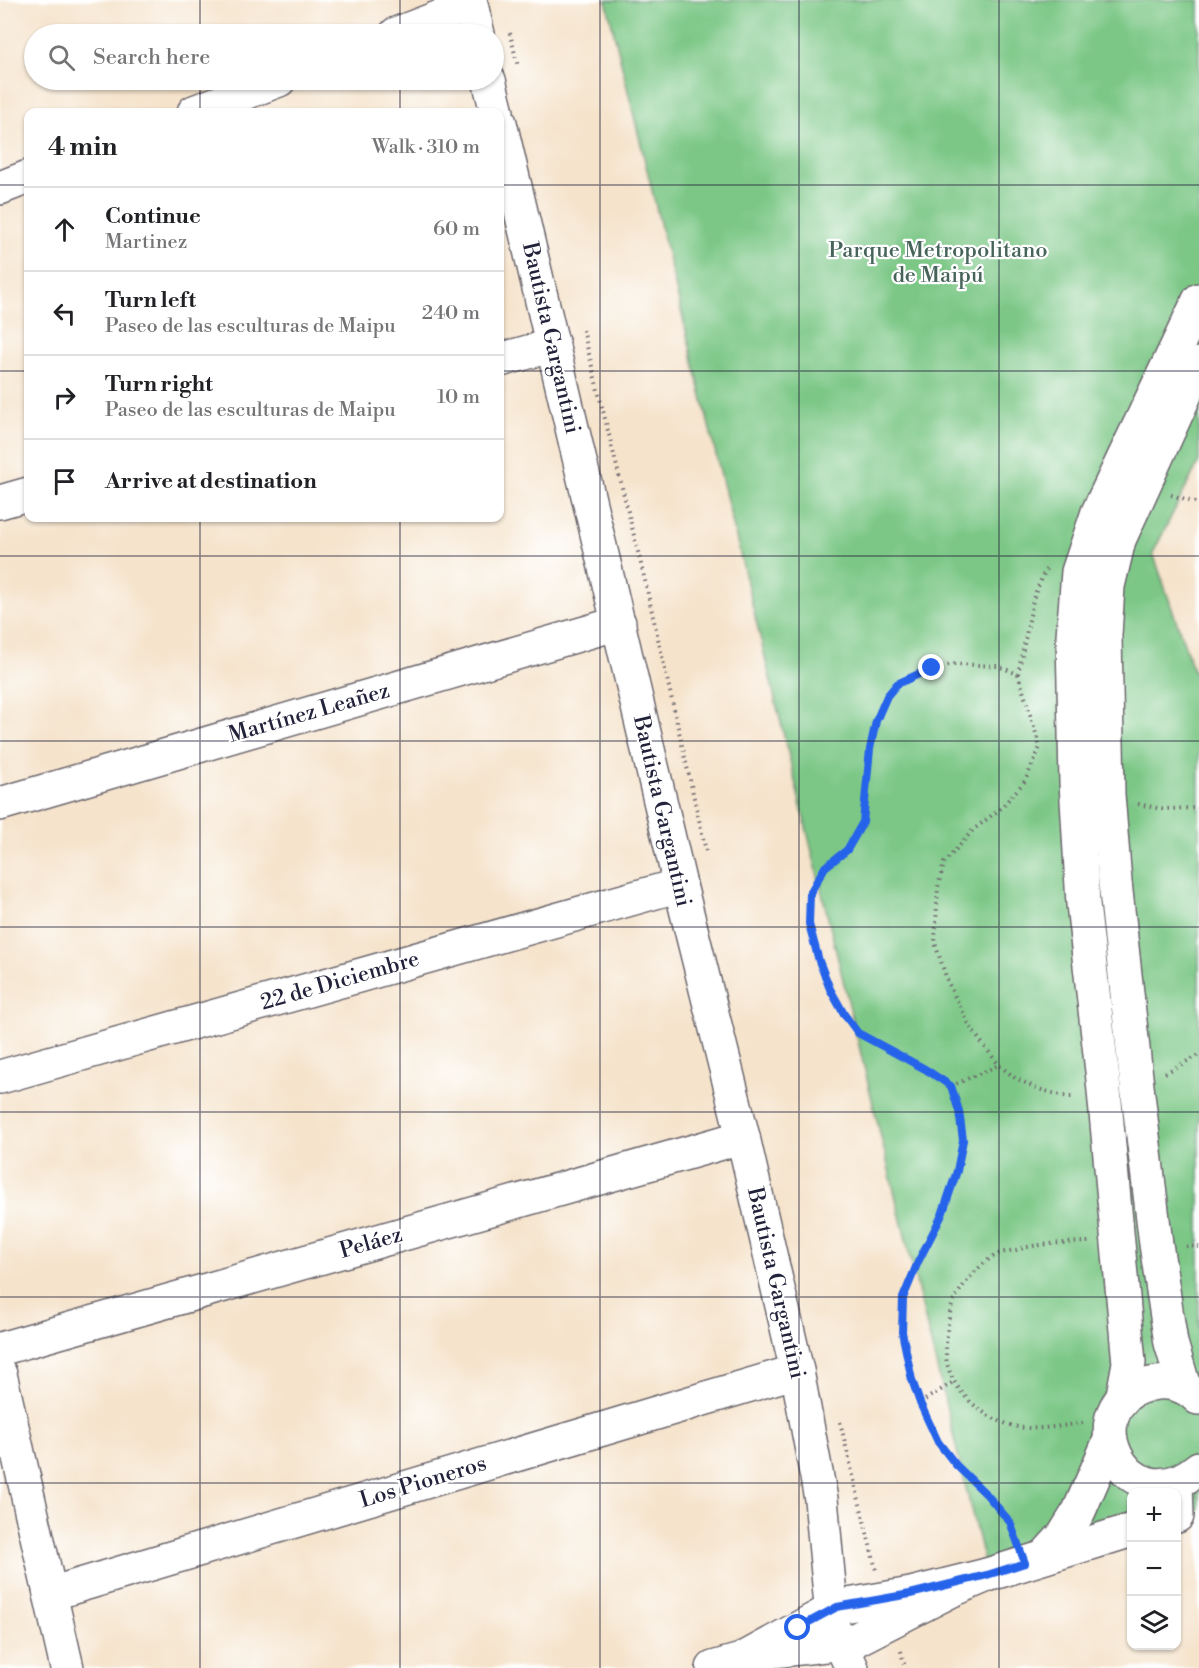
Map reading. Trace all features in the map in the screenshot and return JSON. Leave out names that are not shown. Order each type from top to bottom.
[{"type":"street","points":[[433,24],[473,13]]},
{"type":"street","points":[[205,108],[252,90]]},
{"type":"street","points":[[492,90],[496,108]]},
{"type":"street","name":"Bautista Gargantini","points":[[504,140],[797,1371],[843,1607],[833,1627],[855,1655]]},
{"type":"street","points":[[0,188],[24,179]]},
{"type":"street","points":[[1035,1560],[1064,1535],[1079,1511],[1114,1421],[1129,1363],[1119,1243],[1083,904],[1076,782],[1073,636],[1078,572],[1098,512],[1199,300]]},
{"type":"street","points":[[504,359],[553,345]]},
{"type":"street","points":[[1191,1393],[1171,1342],[1156,1244],[1117,905],[1108,795],[1105,635],[1108,586],[1119,540],[1199,364]]},
{"type":"street","points":[[0,502],[24,495]]},
{"type":"street","name":"Martínez Leañez","points":[[0,804],[618,623]]},
{"type":"street","name":"22 de Diciembre","points":[[0,1077],[680,885]]},
{"type":"street","name":"Peláez","points":[[0,1349],[743,1137]]},
{"type":"street","name":"Los Pioneros","points":[[50,1593],[797,1371]]},
{"type":"street","points":[[0,1374],[67,1668]]},
{"type":"street","points":[[1188,1475],[1159,1485],[1141,1481],[1126,1471],[1115,1457],[1114,1421],[1132,1391],[1144,1385],[1158,1382],[1171,1383],[1191,1393]]},
{"type":"street","points":[[1181,1501],[1188,1475]]},
{"type":"street","points":[[1181,1515],[1199,1509]]},
{"type":"street","points":[[745,1658],[843,1607],[910,1594],[987,1575],[1127,1531]]},
{"type":"street","points":[[713,1668],[745,1658],[796,1648],[855,1655],[906,1613],[987,1575]]},
{"type":"path","points":[[1035,1560],[1010,1522],[987,1495],[956,1465],[938,1442],[912,1380],[902,1332],[903,1298],[942,1215],[957,1171],[963,1140],[959,1111],[951,1086],[925,1069],[858,1033],[830,989],[819,961],[809,924],[810,893],[825,867],[847,850],[863,822],[870,749],[876,721],[887,696],[897,684],[913,676],[932,668],[956,664],[998,666],[1018,674],[1040,747],[1025,781],[1000,809],[973,830],[944,863],[938,887],[935,943],[948,983],[972,1030],[999,1065],[1016,1078],[1038,1089],[1068,1097],[1104,1096]]},
{"type":"path","points":[[1108,795],[1162,809],[1199,808]]},
{"type":"path","points":[[951,1086],[999,1065]]},
{"type":"path","points":[[1114,1421],[1030,1429],[1009,1424],[987,1414],[968,1401],[955,1381],[947,1363],[947,1335],[953,1302],[972,1275],[998,1254],[1040,1244],[1119,1243]]},
{"type":"path","points":[[920,1403],[955,1381]]},
{"type":"green space","name":"Parque Metropolitano de Maipú","points":[[606,0],[1199,0],[1199,461],[1153,553],[1199,687],[1199,1509],[1181,1515],[1181,1488],[1127,1488],[1127,1531],[987,1575]]},
{"type":"route","points":[[798,1628],[837,1607],[910,1594],[1025,1563],[1010,1522],[987,1495],[956,1465],[938,1442],[912,1380],[902,1332],[903,1298],[942,1215],[957,1171],[963,1140],[959,1111],[951,1086],[925,1069],[858,1033],[830,989],[819,961],[809,924],[810,893],[825,867],[847,850],[863,822],[870,749],[876,721],[887,696],[897,684],[932,668]]}]
